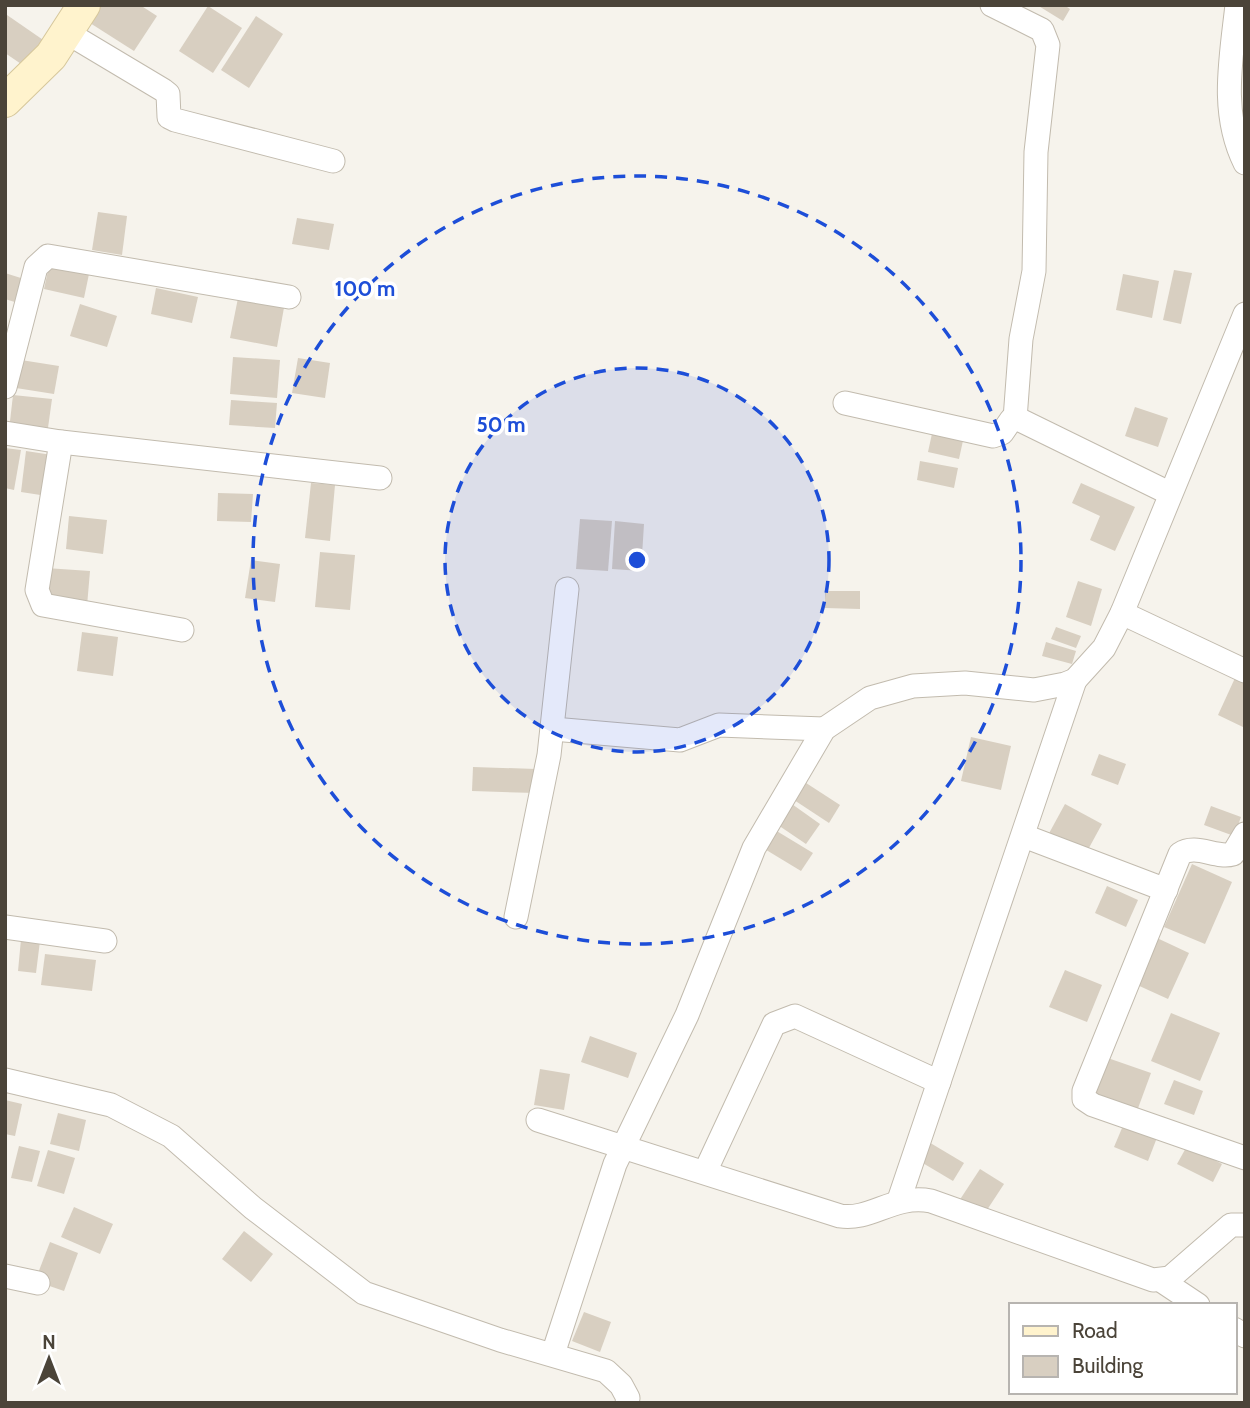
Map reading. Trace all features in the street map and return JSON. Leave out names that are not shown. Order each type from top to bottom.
[{"type":"street","points":[[5,101],[51,56],[84,5]]},
{"type":"street","points":[[845,403],[993,436],[1002,433],[1015,419],[1021,338],[1034,271],[1036,152],[1048,45],[1042,30],[992,5]]},
{"type":"street","points":[[1237,5],[1228,90],[1231,124],[1245,163]]},
{"type":"street","points":[[66,32],[168,94],[169,117],[175,120],[333,162]]},
{"type":"street","points":[[5,387],[36,267],[48,256],[289,297]]},
{"type":"street","points":[[899,1200],[1075,680],[1104,648],[1122,613],[1169,493],[1245,314]]},
{"type":"street","points":[[1015,419],[1169,493]]},
{"type":"street","points":[[5,433],[61,442],[380,478]]},
{"type":"street","points":[[61,442],[37,590],[43,605],[182,630]]},
{"type":"street","points":[[516,917],[553,729],[567,589]]},
{"type":"street","points":[[1122,613],[1245,671]]},
{"type":"street","points":[[553,1354],[615,1164],[687,1015],[754,848],[824,729],[870,698],[913,686],[965,683],[1034,690],[1075,680]]},
{"type":"street","points":[[553,729],[680,740],[719,725],[824,729]]},
{"type":"street","points":[[1245,834],[1233,854],[1235,859],[1185,850],[1180,854],[1084,1091],[1084,1099],[1245,1158]]},
{"type":"street","points":[[1024,835],[1166,890]]},
{"type":"street","points":[[5,927],[105,941]]},
{"type":"street","points":[[705,1172],[774,1024],[783,1018],[794,1016],[939,1082]]},
{"type":"street","points":[[5,1080],[111,1105],[170,1136],[253,1208],[364,1293],[487,1336],[606,1371],[621,1385],[628,1398],[627,1403]]},
{"type":"street","points":[[538,1120],[847,1217],[899,1200],[931,1201],[1162,1281],[1195,1303]]},
{"type":"street","points":[[1162,1281],[1170,1278],[1231,1225],[1245,1225]]},
{"type":"street","points":[[5,1276],[38,1283]]},
{"type":"building","points":[[101,5],[140,5],[157,16],[134,51],[90,23]]},
{"type":"building","points":[[1037,5],[1064,5],[1070,9],[1063,21]]},
{"type":"building","points":[[208,6],[242,28],[213,73],[179,51]]},
{"type":"building","points":[[7,15],[49,44],[30,70],[5,53]]},
{"type":"building","points":[[256,16],[283,34],[249,88],[221,70]]},
{"type":"building","points":[[98,212],[127,216],[122,255],[92,250]]},
{"type":"building","points":[[297,218],[334,224],[329,250],[292,244]]},
{"type":"building","points":[[49,266],[89,274],[84,298],[44,289]]},
{"type":"building","points":[[1174,270],[1192,273],[1181,324],[1163,320]]},
{"type":"building","points":[[5,273],[24,279],[18,303],[5,299]]},
{"type":"building","points":[[1123,274],[1159,281],[1152,318],[1116,310]]},
{"type":"building","points":[[156,288],[198,297],[192,323],[151,314]]},
{"type":"building","points":[[239,293],[285,302],[277,347],[230,338]]},
{"type":"building","points":[[80,304],[117,316],[107,347],[70,336]]},
{"type":"building","points":[[233,357],[280,360],[277,398],[230,394]]},
{"type":"building","points":[[298,358],[330,363],[325,398],[292,393]]},
{"type":"building","points":[[21,360],[59,366],[54,394],[16,388]]},
{"type":"building","points":[[13,395],[52,399],[47,435],[9,430]]},
{"type":"building","points":[[231,400],[277,403],[275,428],[229,425]]},
{"type":"building","points":[[1135,407],[1168,418],[1158,447],[1125,436]]},
{"type":"building","points":[[933,429],[964,436],[959,459],[928,452]]},
{"type":"building","points":[[5,448],[21,450],[14,490],[5,488]]},
{"type":"building","points":[[26,451],[52,455],[47,496],[21,492]]},
{"type":"building","points":[[920,461],[958,468],[954,488],[917,480]]},
{"type":"building","points":[[311,483],[335,485],[330,541],[305,538]]},
{"type":"building","points":[[1081,483],[1135,507],[1115,551],[1090,540],[1100,516],[1072,503]]},
{"type":"building","points":[[218,493],[253,494],[251,522],[217,521]]},
{"type":"building","points":[[69,516],[107,520],[103,554],[66,549]]},
{"type":"building","points":[[580,519],[612,521],[608,571],[576,569]]},
{"type":"building","points":[[615,521],[644,524],[641,571],[612,569]]},
{"type":"building","points":[[320,552],[355,555],[350,610],[315,607]]},
{"type":"building","points":[[251,560],[280,564],[275,602],[245,598]]},
{"type":"building","points":[[46,568],[90,571],[87,606],[43,603]]},
{"type":"building","points":[[1078,581],[1102,589],[1091,626],[1066,617]]},
{"type":"building","points":[[825,591],[860,591],[860,609],[825,608]]},
{"type":"building","points":[[1056,627],[1081,636],[1076,648],[1051,639]]},
{"type":"building","points":[[82,632],[118,637],[113,676],[77,671]]},
{"type":"building","points":[[1046,642],[1076,651],[1072,664],[1042,656]]},
{"type":"building","points":[[1235,678],[1245,683],[1245,728],[1218,715]]},
{"type":"building","points":[[971,737],[1011,746],[1001,790],[961,781]]},
{"type":"building","points":[[1099,754],[1126,764],[1118,785],[1091,775]]},
{"type":"building","points":[[473,767],[536,769],[536,793],[472,791]]},
{"type":"building","points":[[803,781],[840,805],[829,823],[791,798]]},
{"type":"building","points":[[789,802],[820,824],[806,844],[775,823]]},
{"type":"building","points":[[1065,804],[1102,824],[1084,857],[1047,837]]},
{"type":"building","points":[[1211,806],[1241,817],[1234,836],[1204,825]]},
{"type":"building","points":[[775,830],[813,853],[801,871],[763,848]]},
{"type":"building","points":[[1192,864],[1232,882],[1205,944],[1164,927]]},
{"type":"building","points":[[1107,886],[1138,900],[1126,927],[1095,913]]},
{"type":"building","points":[[1157,938],[1189,953],[1168,999],[1135,984]]},
{"type":"building","points":[[21,939],[40,941],[36,973],[18,971]]},
{"type":"building","points":[[45,954],[96,960],[92,991],[41,985]]},
{"type":"building","points":[[1065,970],[1102,985],[1087,1022],[1049,1007]]},
{"type":"building","points":[[1171,1013],[1220,1033],[1200,1081],[1151,1061]]},
{"type":"building","points":[[590,1036],[637,1053],[628,1078],[581,1062]]},
{"type":"building","points":[[1102,1056],[1151,1073],[1137,1111],[1089,1094]]},
{"type":"building","points":[[540,1069],[570,1074],[564,1110],[534,1105]]},
{"type":"building","points":[[1174,1080],[1203,1091],[1194,1115],[1164,1104]]},
{"type":"building","points":[[5,1100],[22,1104],[15,1136],[5,1134]]},
{"type":"building","points":[[58,1113],[86,1120],[79,1151],[50,1144]]},
{"type":"building","points":[[1125,1121],[1158,1135],[1148,1161],[1114,1147]]},
{"type":"building","points":[[927,1141],[964,1163],[953,1181],[916,1159]]},
{"type":"building","points":[[19,1146],[40,1151],[32,1182],[11,1178]]},
{"type":"building","points":[[1187,1146],[1222,1164],[1213,1182],[1177,1164]]},
{"type":"building","points":[[48,1150],[75,1158],[64,1194],[37,1186]]},
{"type":"building","points":[[980,1169],[1004,1184],[983,1216],[959,1201]]},
{"type":"building","points":[[74,1207],[113,1224],[100,1254],[61,1237]]},
{"type":"building","points":[[244,1231],[273,1254],[251,1282],[222,1259]]},
{"type":"building","points":[[50,1242],[78,1253],[64,1291],[35,1281]]},
{"type":"building","points":[[584,1312],[611,1322],[600,1352],[572,1341]]}]
